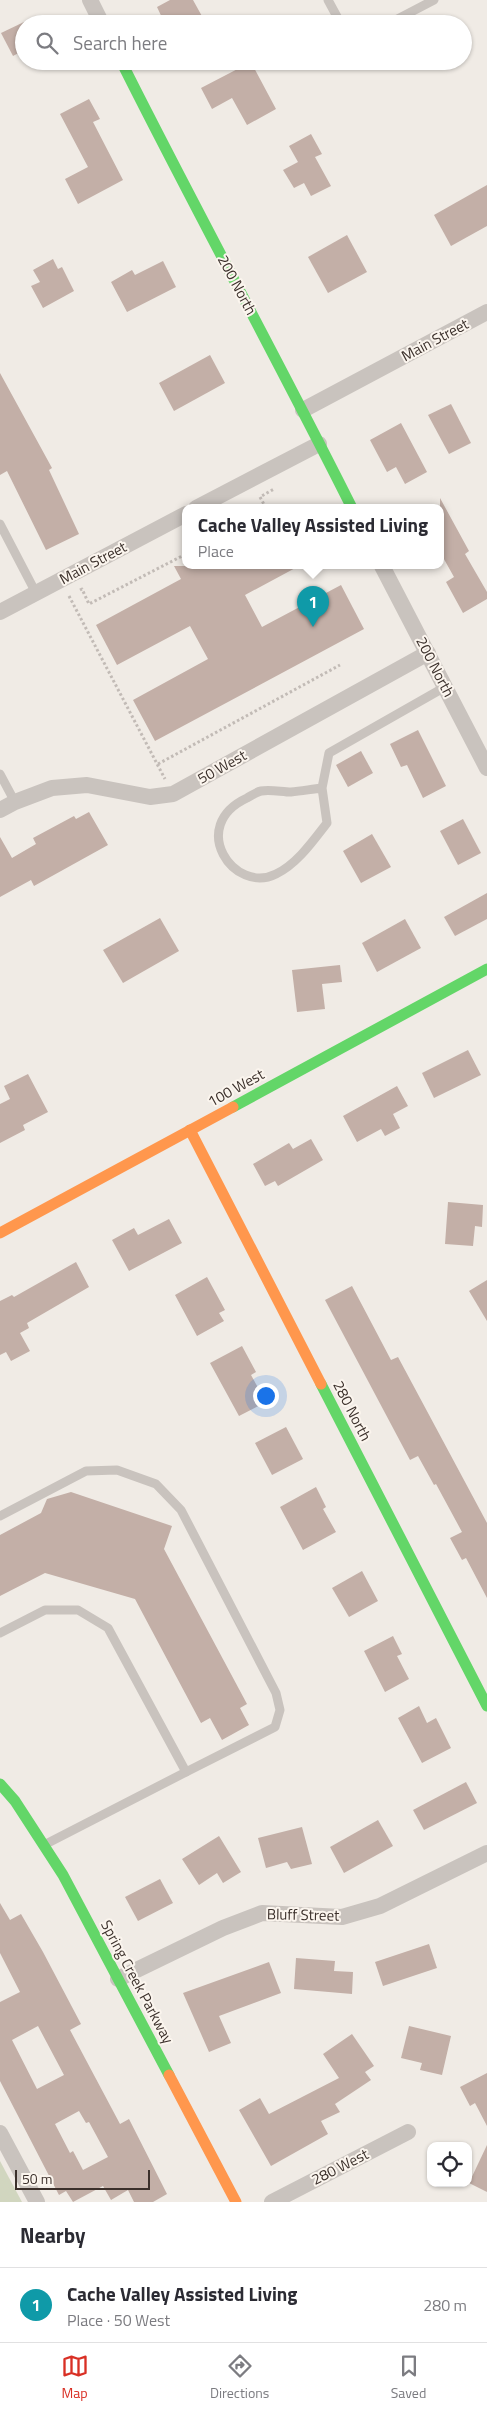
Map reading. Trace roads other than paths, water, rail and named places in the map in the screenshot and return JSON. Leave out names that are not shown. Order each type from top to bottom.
[{"type":"street","points":[[90,0],[98,15]]},
{"type":"street","name":"200 North","points":[[126,70],[181,181],[303,410],[350,504]]},
{"type":"street","name":"Main Street","points":[[303,410],[487,312]]},
{"type":"street","points":[[204,504],[319,444]]},
{"type":"street","name":"Main Street","points":[[0,612],[182,516]]},
{"type":"street","name":"200 North","points":[[384,569],[487,768]]},
{"type":"street","name":"50 West","points":[[0,810],[15,802],[52,788],[87,785],[150,797],[173,794],[428,653]]},
{"type":"street","name":"100 West","points":[[0,1233],[487,969]]},
{"type":"street","name":"280 North","points":[[190,1130],[487,1706]]},
{"type":"street","name":"Spring Creek Parkway","points":[[0,1784],[15,1801],[63,1875],[236,2202]]},
{"type":"street","name":"Bluff Street","points":[[118,1979],[223,1928],[262,1913],[342,1917],[380,1906],[487,1853]]},
{"type":"street","name":"280 West","points":[[272,2202],[408,2132]]},
{"type":"street","points":[[0,2133],[37,2202]]},
{"type":"lane","points":[[328,0],[336,15]]},
{"type":"lane","points":[[405,15],[434,0]]},
{"type":"lane","points":[[0,524],[36,593]]},
{"type":"lane","points":[[322,788],[291,792],[261,791],[237,803],[222,817],[217,836],[224,856],[241,873],[259,880],[277,874],[305,850],[327,823],[322,788],[330,753],[445,687]]},
{"type":"lane","points":[[0,774],[15,802]]},
{"type":"lane","points":[[0,1516],[86,1471],[117,1470],[156,1484],[181,1510],[276,1692],[280,1710],[275,1727],[44,1845]]},
{"type":"lane","points":[[0,1633],[45,1610],[78,1610],[108,1628],[186,1772]]},
{"type":"place","name":"Cache Valley Assisted Living","points":[[313,627]]}]
